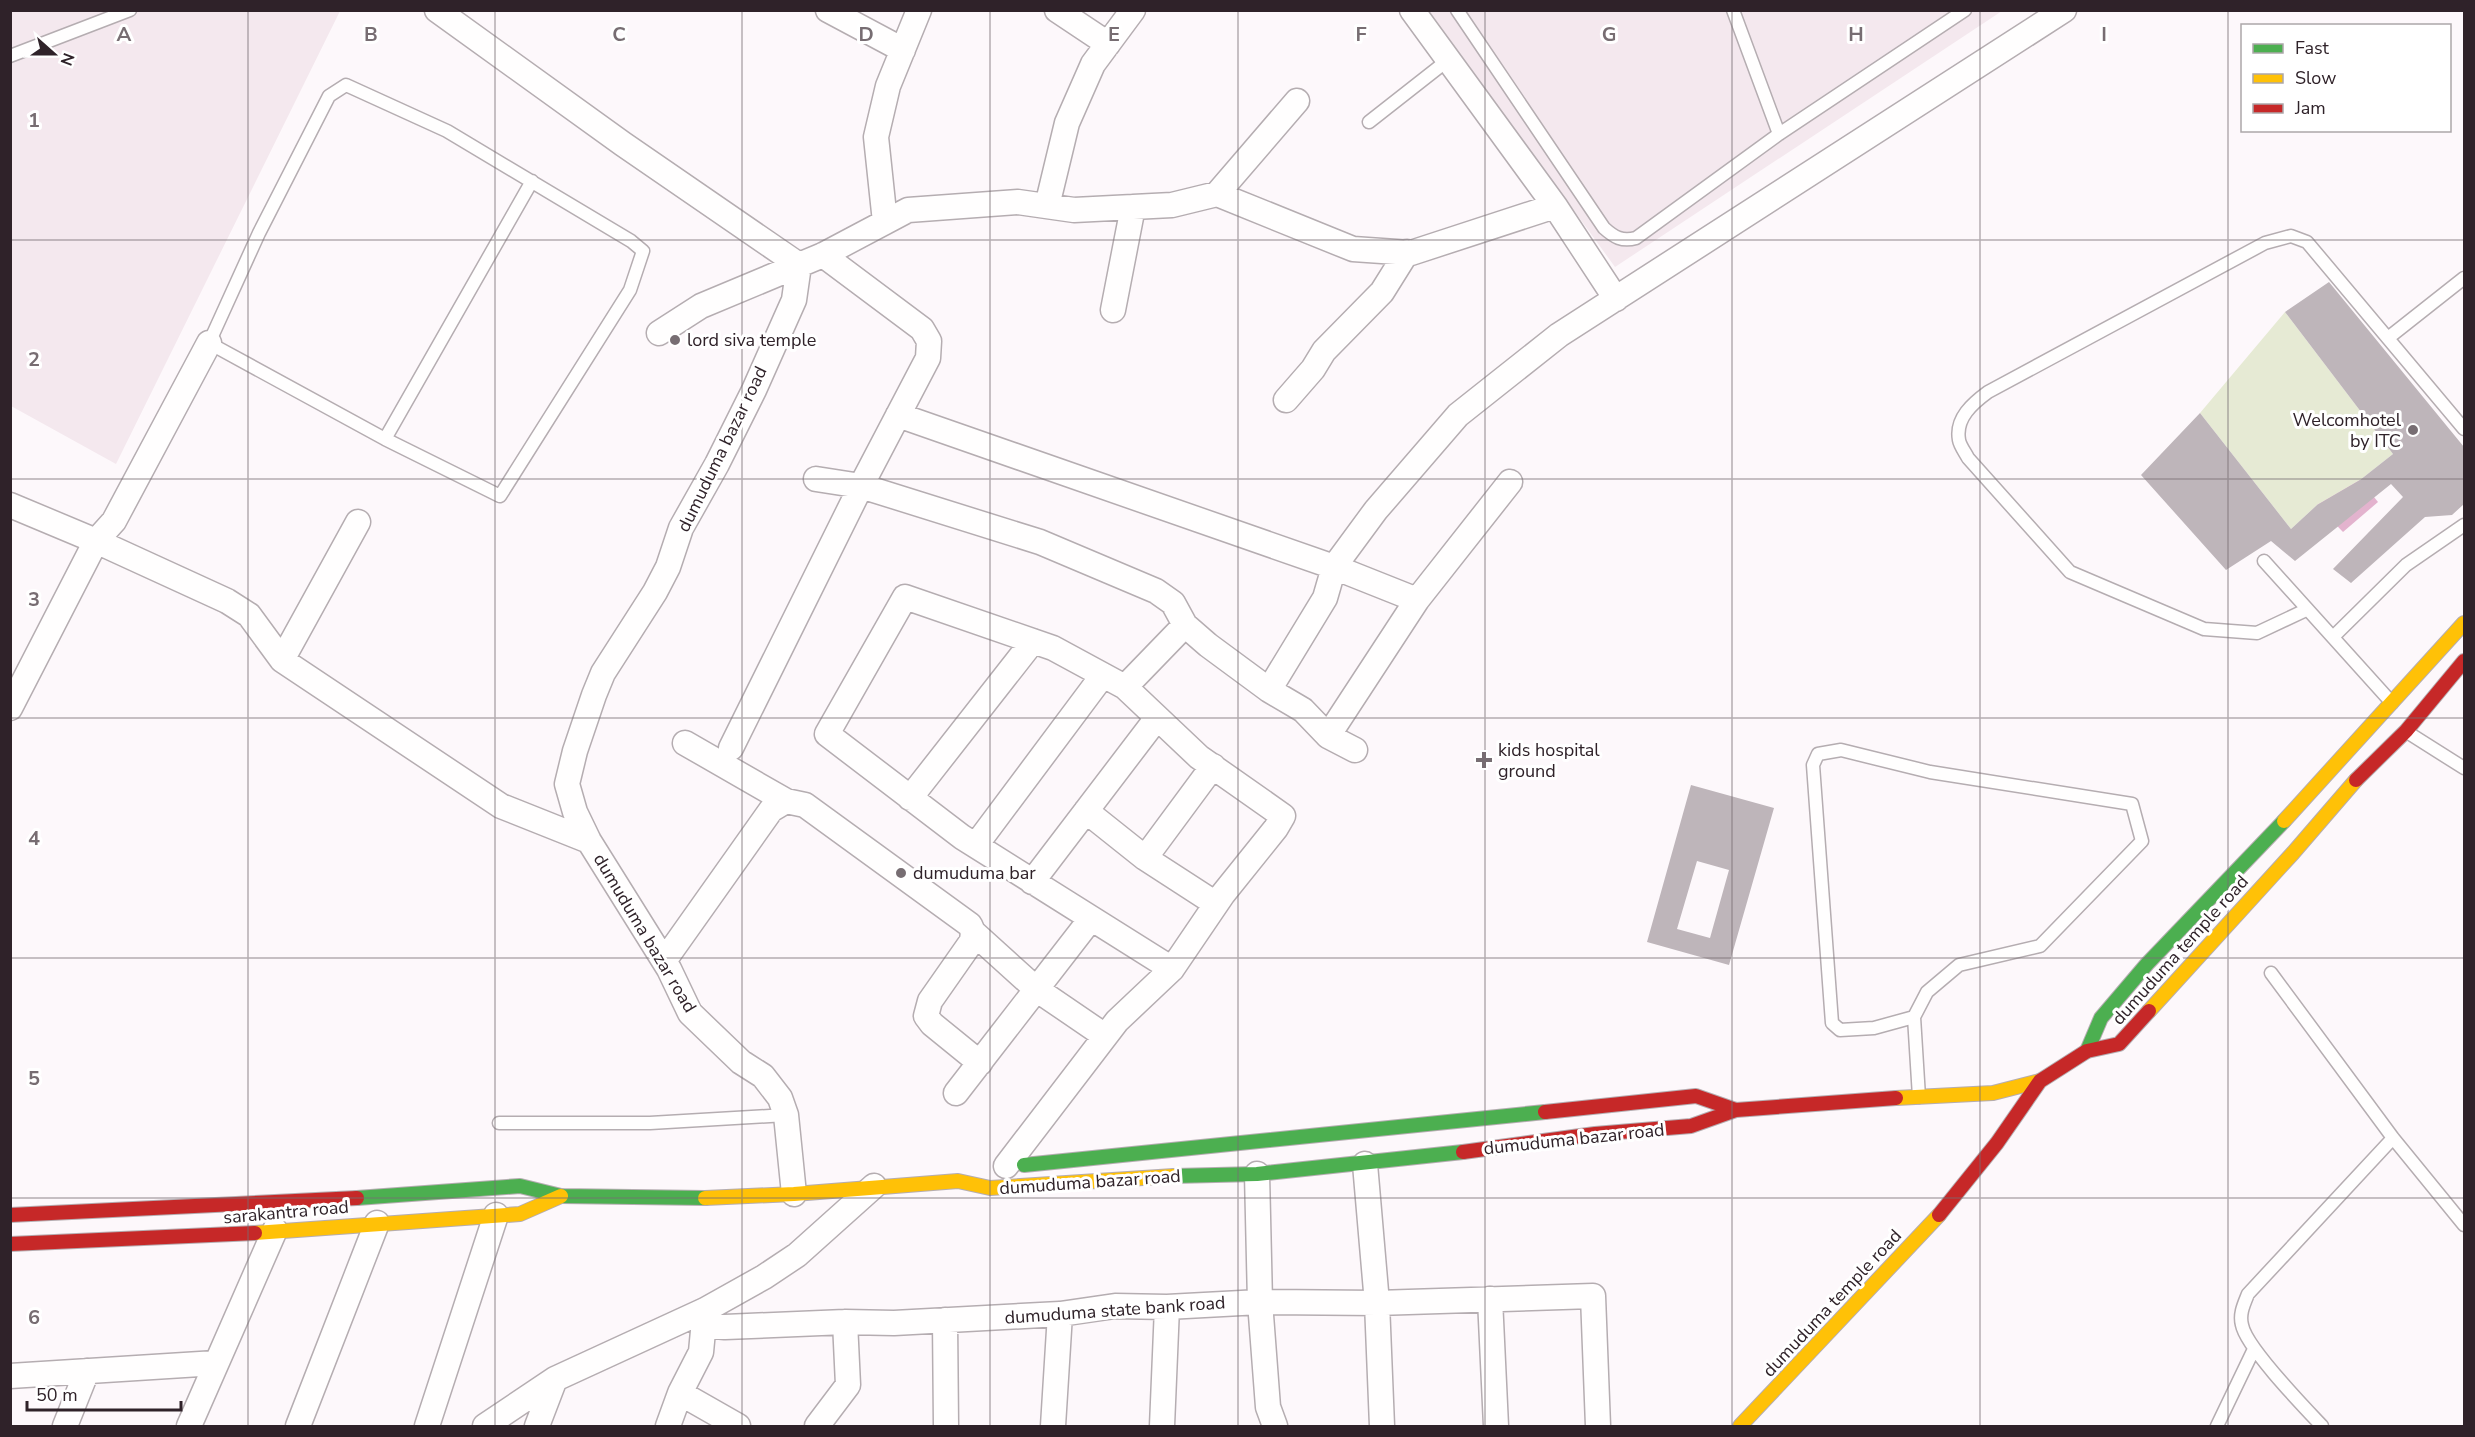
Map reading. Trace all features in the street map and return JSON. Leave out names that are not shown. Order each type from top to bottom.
[{"type":"street","points":[[437,10],[623,144],[799,264]]},
{"type":"street","points":[[828,10],[903,50]]},
{"type":"street","points":[[885,222],[876,136],[888,86],[919,10]]},
{"type":"street","points":[[1057,10],[1108,44]]},
{"type":"street","points":[[1047,206],[1067,123],[1093,64],[1133,10]]},
{"type":"street","points":[[1412,10],[1555,206],[1616,299]]},
{"type":"street","points":[[1269,690],[1325,598],[1334,567],[1376,510],[1458,415],[1559,335],[2064,10]]},
{"type":"street","points":[[659,333],[701,306],[822,255],[908,210],[1018,202],[1074,210],[1172,205],[1217,194],[1297,101]]},
{"type":"street","points":[[1217,194],[1353,249],[1407,252],[1555,206]]},
{"type":"street","points":[[1113,310],[1133,207]]},
{"type":"street","points":[[1286,400],[1313,369],[1324,351],[1382,292],[1407,252]]},
{"type":"street","points":[[731,748],[861,486],[928,358],[929,341],[922,329],[822,255]]},
{"type":"street","name":"dumuduma bazar road","points":[[799,264],[794,300],[754,390],[717,464],[681,528],[668,567],[655,592],[603,673],[575,751],[567,784],[575,812],[589,841],[664,961],[690,1013],[741,1062],[763,1076],[780,1098],[786,1115],[794,1194],[958,1181],[990,1188],[1257,1174],[1365,1164],[1595,1134],[1691,1126],[1736,1110],[1854,1100],[1993,1093],[2040,1081]]},
{"type":"street","points":[[10,708],[96,541],[114,521],[209,343]]},
{"type":"street","points":[[898,415],[1334,567],[1417,600]]},
{"type":"street","points":[[816,479],[861,486],[1040,542],[1156,591],[1173,603],[1185,624],[1208,645],[1269,690],[1303,710],[1328,736],[1355,750]]},
{"type":"street","points":[[1328,736],[1417,600],[1510,482]]},
{"type":"street","points":[[10,505],[96,541],[227,601],[249,615],[282,660],[501,806],[589,841]]},
{"type":"street","points":[[282,660],[358,522]]},
{"type":"street","points":[[992,1169],[1117,1021],[1172,969],[1216,904],[1283,816],[1199,757],[1125,687],[1053,648],[905,597],[827,734],[976,845],[1090,920],[1172,969]]},
{"type":"street","points":[[1125,687],[1185,624]]},
{"type":"street","points":[[2087,1051],[2101,1018],[2148,964],[2301,803],[2464,624]]},
{"type":"street","points":[[910,798],[1033,641]]},
{"type":"street","name":"dumuduma temple road","points":[[1740,1426],[1929,1228],[1997,1143],[2040,1081],[2087,1051],[2119,1044],[2293,853],[2360,775],[2406,731],[2464,662]]},
{"type":"street","points":[[976,845],[1103,675]]},
{"type":"street","points":[[1032,882],[1157,718]]},
{"type":"street","points":[[685,743],[786,801],[805,805],[970,926],[973,932],[1036,989],[1105,1036]]},
{"type":"street","points":[[1145,858],[1213,766]]},
{"type":"street","points":[[664,961],[771,810],[786,801]]},
{"type":"street","points":[[1086,811],[1145,858],[1216,904]]},
{"type":"street","points":[[956,1093],[1090,920]]},
{"type":"street","points":[[973,932],[972,940],[930,1001],[926,1016],[932,1024],[980,1063]]},
{"type":"street","points":[[958,1181],[992,1169],[1696,1096],[1736,1110]]},
{"type":"street","points":[[1365,1164],[1377,1303],[1382,1426]]},
{"type":"street","points":[[1257,1174],[1260,1302],[1268,1407],[1275,1426]]},
{"type":"street","name":"sarakantra road","points":[[10,1215],[433,1194],[520,1186],[561,1196],[672,1199],[794,1194]]},
{"type":"street","points":[[485,1426],[555,1379],[705,1317],[797,1255],[874,1186]]},
{"type":"street","name":"sarakantra road","points":[[10,1244],[210,1236],[520,1214],[561,1196]]},
{"type":"street","points":[[427,1426],[496,1215]]},
{"type":"street","points":[[298,1426],[377,1223]]},
{"type":"street","points":[[189,1426],[275,1230]]},
{"type":"street","name":"dumuduma state bank road","points":[[705,1317],[725,1327],[844,1322],[894,1323],[1060,1314],[1115,1306],[1167,1307],[1260,1302],[1377,1303],[1593,1296],[1598,1426]]},
{"type":"street","points":[[1490,1299],[1496,1426]]},
{"type":"street","points":[[1162,1426],[1167,1307]]},
{"type":"street","points":[[1053,1426],[1060,1314]]},
{"type":"street","points":[[668,1426],[680,1393],[701,1352],[705,1317]]},
{"type":"street","points":[[945,1320],[946,1426]]},
{"type":"street","points":[[817,1426],[848,1385],[844,1322]]},
{"type":"street","points":[[10,1376],[216,1363]]},
{"type":"street","points":[[66,1426],[87,1371]]},
{"type":"street","points":[[537,1426],[555,1379]]},
{"type":"street","points":[[680,1393],[738,1426]]},
{"type":"lane","points":[[10,56],[130,10]]},
{"type":"lane","points":[[1457,10],[1604,228],[1621,239],[1636,238],[1779,134],[1965,10]]},
{"type":"lane","points":[[1733,10],[1779,134]]},
{"type":"lane","points":[[1369,122],[1448,60]]},
{"type":"lane","points":[[346,85],[447,131],[532,180],[631,241],[643,251],[630,290],[500,496],[385,439],[209,343],[258,233],[329,96],[346,85]]},
{"type":"lane","points":[[385,439],[532,180]]},
{"type":"lane","points":[[2306,610],[2257,633],[2204,629],[2070,572],[1968,458],[1959,440],[1960,423],[1970,405],[1989,392],[2265,243],[2291,236],[2307,242],[2464,429]]},
{"type":"lane","points":[[2388,338],[2464,278]]},
{"type":"lane","points":[[2333,637],[2406,565],[2424,550],[2464,525]]},
{"type":"lane","points":[[2264,561],[2392,703]]},
{"type":"lane","points":[[2406,731],[2464,768]]},
{"type":"lane","points":[[1914,1017],[1874,1028],[1840,1030],[1832,1023],[1813,765],[1818,754],[1841,750],[1930,772],[2132,804],[2142,841],[2040,946],[1959,965],[1927,992],[1914,1017],[1919,1098]]},
{"type":"lane","points":[[2271,973],[2393,1138],[2464,1225]]},
{"type":"lane","points":[[499,1123],[650,1123],[786,1115]]},
{"type":"lane","points":[[2322,1426],[2254,1349],[2244,1333],[2241,1312],[2248,1294],[2393,1138]]},
{"type":"lane","points":[[2217,1426],[2254,1349]]},
{"type":"shaded area","points":[[10,11],[340,11],[116,464],[11,406]]},
{"type":"shaded area","points":[[1429,11],[2002,11],[1615,267]]},
{"type":"shaded area","points":[[2360,480],[2378,502],[2343,532],[2317,505]]},
{"type":"green space","points":[[2285,312],[2393,454],[2360,480],[2317,505],[2291,529],[2200,413]]},
{"type":"building","name":"Welcomhotel by ITC","points":[[2329,282],[2464,447],[2464,504],[2452,515],[2425,517],[2351,583],[2333,569],[2403,497],[2391,484],[2295,561],[2271,541],[2226,570],[2141,475],[2200,413],[2291,529],[2317,505],[2360,480],[2393,454],[2285,312]]},
{"type":"building","points":[[1691,785],[1774,808],[1729,965],[1647,942]],"holes":[[[1697,861],[1729,870],[1710,938],[1677,929]]]},
{"type":"traffic: fast","points":[[2087,1051],[2101,1018],[2147,964],[2284,821]]},
{"type":"traffic: fast","points":[[1024,1165],[1545,1112]]},
{"type":"traffic: fast","points":[[1174,1176],[1257,1174],[1463,1152]]},
{"type":"traffic: fast","points":[[357,1198],[520,1186],[561,1196],[705,1198]]},
{"type":"traffic: slow","points":[[2284,821],[2464,623]]},
{"type":"traffic: slow","points":[[2149,1011],[2356,780]]},
{"type":"traffic: slow","points":[[1896,1098],[1993,1093],[2040,1081]]},
{"type":"traffic: slow","points":[[705,1198],[794,1194],[958,1181],[990,1188],[1174,1176]]},
{"type":"traffic: slow","points":[[255,1233],[520,1214],[561,1196]]},
{"type":"traffic: slow","points":[[1740,1426],[1939,1215]]},
{"type":"traffic: jam","points":[[2356,780],[2406,731],[2464,661]]},
{"type":"traffic: jam","points":[[1939,1215],[1997,1143],[2040,1081],[2087,1051],[2119,1044],[2149,1011]]},
{"type":"traffic: jam","points":[[1545,1112],[1696,1096],[1736,1110]]},
{"type":"traffic: jam","points":[[1463,1152],[1595,1134],[1691,1126],[1736,1110],[1896,1098]]},
{"type":"traffic: jam","points":[[10,1215],[357,1198]]},
{"type":"traffic: jam","points":[[10,1244],[255,1233]]},
{"type":"place","name":"lord siva temple","points":[[675,340]]},
{"type":"place","name":"Welcomhotel by ITC","points":[[2413,430]]},
{"type":"place","name":"kids hospital ground","points":[[1484,760]]},
{"type":"place","name":"dumuduma bar","points":[[901,873]]}]
